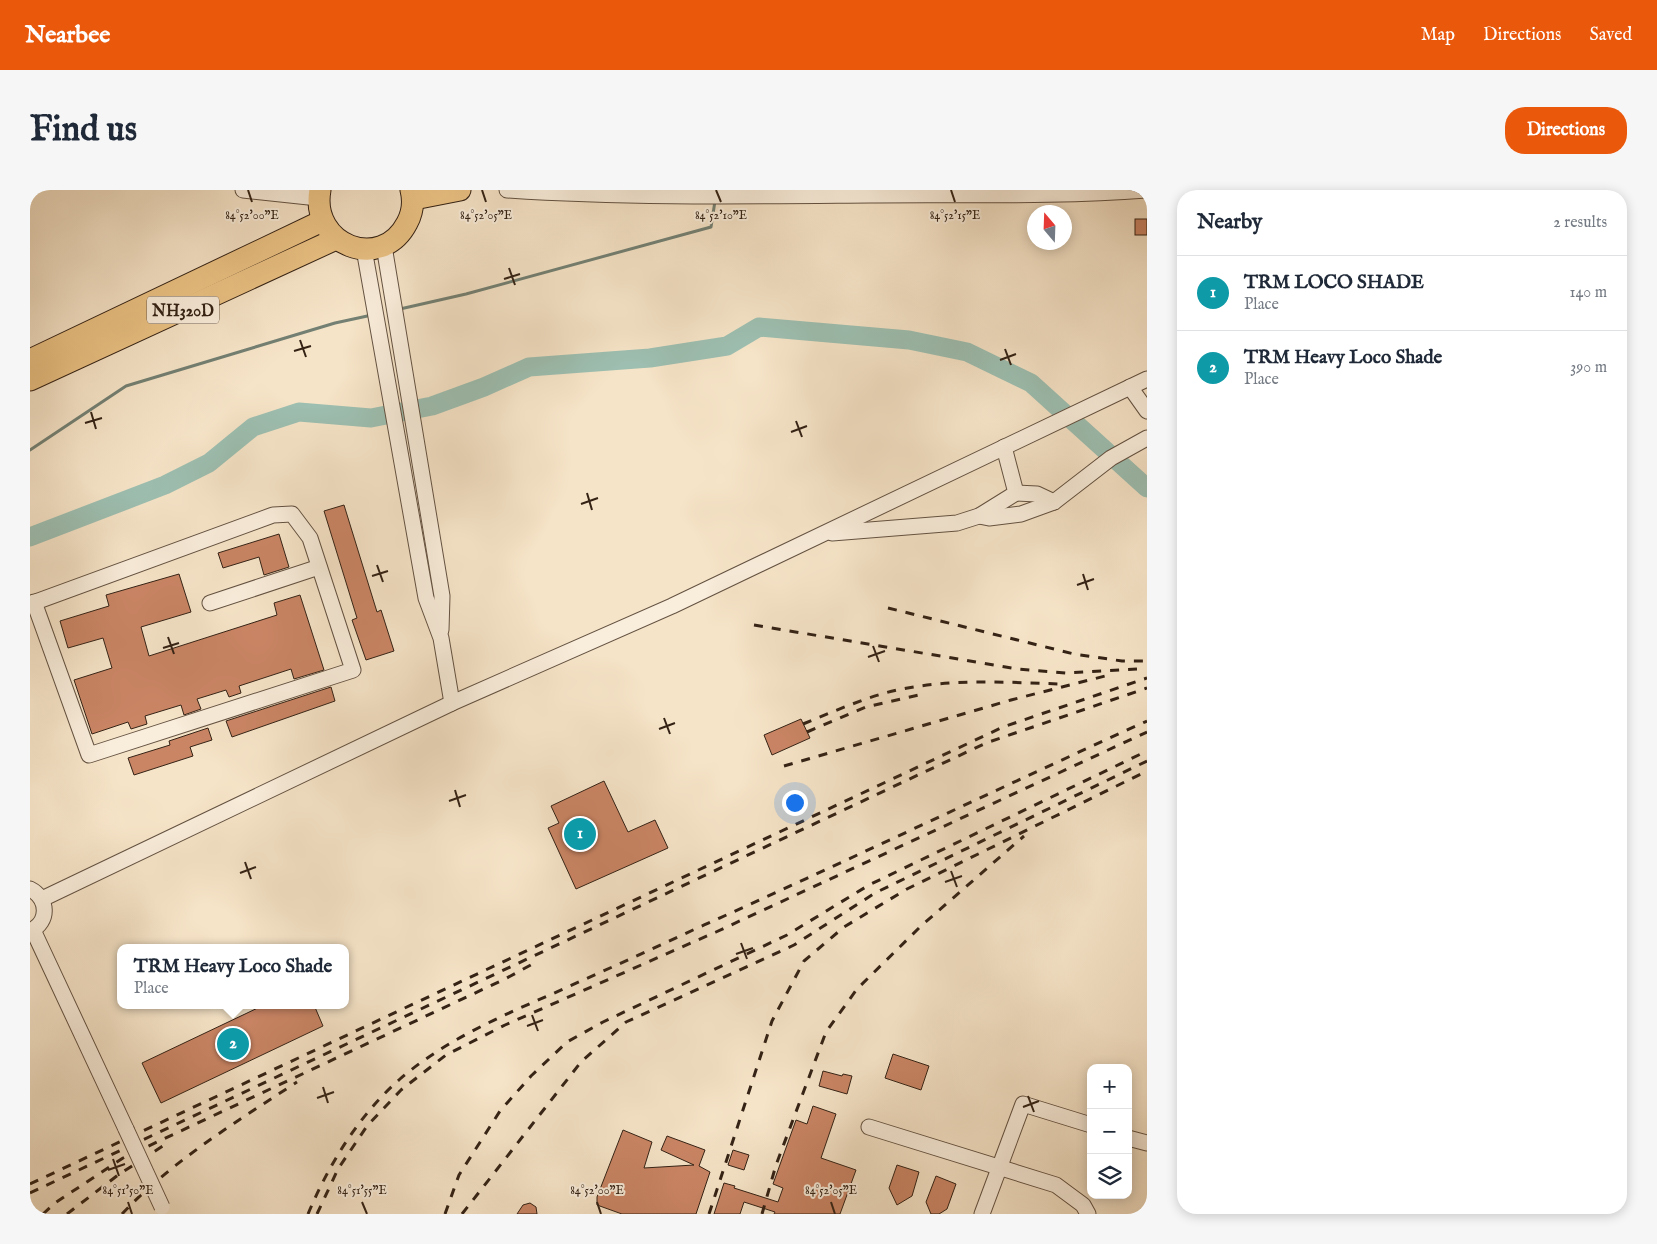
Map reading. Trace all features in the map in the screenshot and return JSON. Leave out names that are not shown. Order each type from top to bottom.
[{"type":"highway","points":[[319,194],[322,221],[336,239],[353,248],[374,248],[402,232],[412,215],[412,194],[460,190]]},
{"type":"highway","name":"NH320D","points":[[30,360],[322,221]]},
{"type":"highway","name":"NH320D","points":[[30,380],[336,239]]},
{"type":"street","points":[[243,190],[319,194]]},
{"type":"street","points":[[507,190],[553,193],[742,195],[1147,190]]},
{"type":"street","points":[[374,248],[392,298],[409,396],[442,596],[441,638]]},
{"type":"street","points":[[374,248],[373,302],[426,598],[441,638],[452,703]]},
{"type":"street","points":[[42,899],[452,703],[672,606],[1147,379]]},
{"type":"street","points":[[1130,387],[1147,411]]},
{"type":"street","points":[[978,516],[989,518],[1021,514],[1054,502],[1111,458],[1147,438]]},
{"type":"street","points":[[1004,447],[1016,493]]},
{"type":"street","points":[[823,534],[957,523],[978,516],[1016,493],[1037,494],[1054,502]]},
{"type":"street","points":[[292,514],[310,538],[353,670],[89,755],[32,603],[273,515],[292,514]]},
{"type":"street","points":[[210,603],[320,567]]},
{"type":"street","points":[[30,889],[42,899],[44,917],[31,931],[164,1210]]},
{"type":"street","points":[[982,1214],[1024,1104],[1087,1124]]},
{"type":"street","points":[[869,1127],[1000,1166],[1056,1185],[1083,1205],[1088,1214]]},
{"type":"street","points":[[1132,1139],[1147,1143]]},
{"type":"building","points":[[1135,219],[1147,219],[1147,235],[1135,235]]},
{"type":"building","points":[[344,505],[377,612],[381,610],[394,651],[366,660],[352,620],[357,618],[324,511]]},
{"type":"building","points":[[279,534],[289,567],[264,575],[259,557],[223,568],[218,553]]},
{"type":"building","points":[[179,574],[191,612],[141,627],[149,656],[277,615],[274,603],[300,595],[324,670],[294,679],[291,669],[239,686],[241,693],[229,697],[226,690],[197,699],[201,709],[184,715],[181,705],[145,716],[147,724],[131,729],[128,722],[92,734],[74,680],[112,668],[103,638],[68,648],[60,621],[109,606],[106,595]]},
{"type":"building","points":[[331,687],[335,701],[232,737],[226,721]]},
{"type":"building","points":[[801,719],[810,738],[772,755],[764,735]]},
{"type":"building","points":[[208,728],[212,740],[190,747],[193,756],[134,775],[128,758],[170,745],[169,741]]},
{"type":"building","points":[[604,781],[628,832],[655,820],[668,848],[576,889],[548,828],[559,823],[551,806]]},
{"type":"building","points":[[256,1009],[316,1009],[323,1026],[161,1103],[142,1063]]},
{"type":"building","points":[[893,1054],[929,1066],[921,1090],[885,1078]]},
{"type":"building","points":[[823,1071],[842,1076],[843,1074],[852,1076],[847,1094],[819,1086]]},
{"type":"building","points":[[813,1106],[836,1114],[821,1158],[856,1170],[840,1214],[774,1214],[775,1212],[744,1202],[740,1214],[714,1214],[724,1183],[778,1202],[783,1188],[773,1184],[796,1120],[807,1124]]},
{"type":"building","points":[[623,1130],[652,1142],[644,1168],[694,1165],[661,1150],[667,1136],[705,1150],[699,1166],[710,1172],[696,1214],[622,1214],[597,1205],[597,1197]]},
{"type":"building","points":[[733,1150],[749,1155],[744,1170],[728,1165]]},
{"type":"building","points":[[897,1165],[919,1172],[912,1196],[897,1205],[889,1188]]},
{"type":"building","points":[[936,1176],[956,1184],[947,1209],[939,1214],[931,1214],[926,1202]]},
{"type":"building","points":[[530,1203],[536,1207],[537,1214],[517,1214],[523,1205]]},
{"type":"waterway","points":[[400,309],[466,294],[711,227],[715,201]]},
{"type":"waterway","points":[[30,450],[126,386],[335,323],[372,315]]},
{"type":"waterway","points":[[30,537],[165,485],[209,463],[253,427],[299,412],[371,418],[432,406],[484,387],[529,367],[650,358],[727,346],[759,327],[909,340],[967,352],[1031,383],[1147,488]]},
{"type":"railway","points":[[888,608],[1074,654],[1122,661],[1147,661]]},
{"type":"railway","points":[[754,625],[1018,669],[1066,673],[1137,669]]},
{"type":"railway","points":[[784,766],[1011,700],[1109,675]]},
{"type":"railway","points":[[30,1184],[1003,727],[1147,678]]},
{"type":"railway","points":[[803,724],[864,700],[906,688],[972,682],[1059,684]]},
{"type":"railway","points":[[30,1193],[986,743],[1147,688]]},
{"type":"railway","points":[[807,732],[866,707],[923,694]]},
{"type":"railway","points":[[308,1214],[325,1177],[346,1141],[371,1108],[417,1065],[453,1041],[512,1012],[1147,721]]},
{"type":"railway","points":[[317,1214],[338,1169],[367,1126],[401,1090],[446,1055],[505,1025],[716,932],[1147,732]]},
{"type":"railway","points":[[445,1214],[459,1175],[500,1111],[531,1076],[567,1042],[603,1022],[787,935],[869,885],[1147,751]]},
{"type":"railway","points":[[462,1214],[581,1062],[626,1022],[794,945],[875,893],[1147,761]]},
{"type":"railway","points":[[709,1214],[772,1021],[804,961],[844,927],[907,889],[1147,771]]},
{"type":"railway","points":[[762,1214],[776,1165],[826,1032],[857,989],[921,926],[1024,836]]},
{"type":"railway","points":[[43,1214],[55,1203],[123,1158],[505,979],[538,961]]},
{"type":"railway","points":[[122,1214],[183,1159],[297,1082]]},
{"type":"railway","points":[[67,1214],[118,1175],[166,1144]]},
{"type":"place","name":"TRM LOCO SHADE","points":[[580,834]]},
{"type":"place","name":"TRM Heavy Loco Shade","points":[[233,1044]]}]
